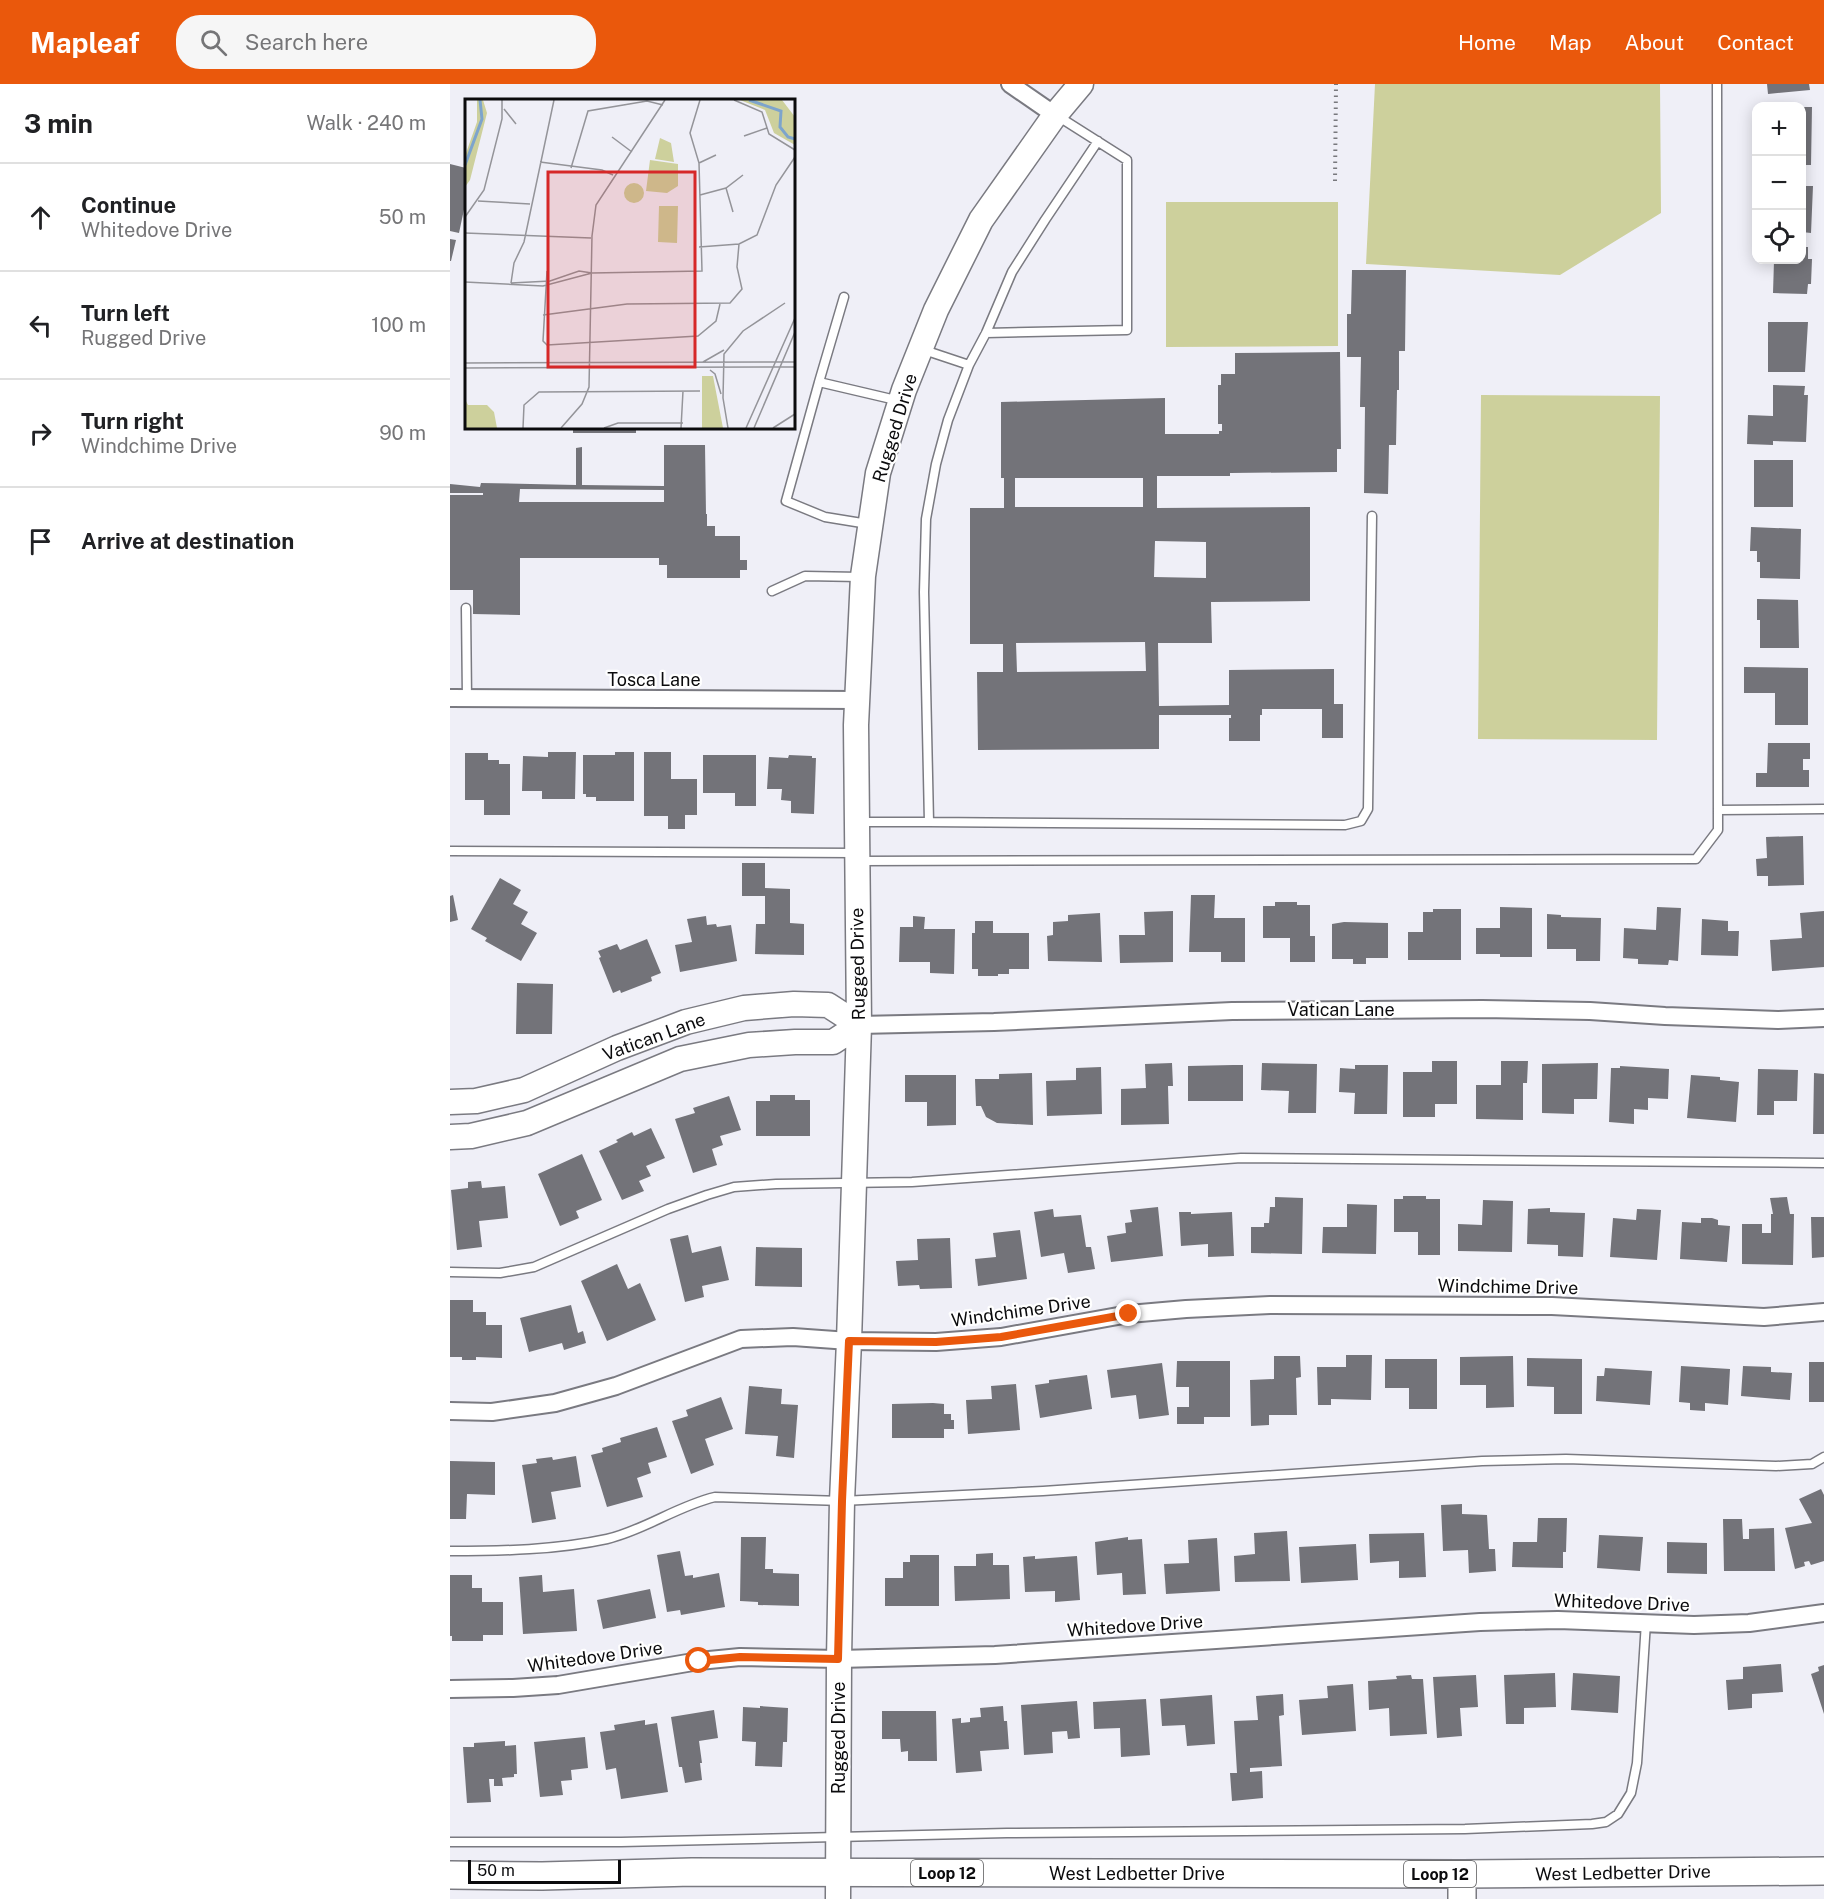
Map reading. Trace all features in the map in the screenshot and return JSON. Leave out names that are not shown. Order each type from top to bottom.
[{"type":"main road","points":[[1794,1871],[1824,1864]]},
{"type":"main road","name":"West Ledbetter Drive","points":[[450,1875],[542,1876],[692,1872],[838,1886],[1462,1887],[1824,1870]]},
{"type":"street","points":[[1010,84],[1055,115]]},
{"type":"street","name":"Rugged Drive","points":[[838,1886],[838,1659],[859,1025],[857,700],[863,576],[878,473],[900,402],[936,310],[981,220],[1055,115],[1081,84]]},
{"type":"street","name":"Tosca Lane","points":[[458,698],[857,700]]},
{"type":"street","name":"Vatican Lane","points":[[450,1101],[476,1101],[524,1090],[617,1048],[686,1022],[744,1008],[795,1004],[828,1005],[859,1025]]},
{"type":"street","name":"Vatican Lane","points":[[450,1137],[471,1136],[527,1123],[680,1059],[749,1045],[833,1042],[859,1025],[994,1022],[1244,1011],[1482,1009],[1590,1011],[1778,1020],[1824,1018]]},
{"type":"street","name":"Windchime Drive","points":[[450,1411],[492,1412],[555,1403],[616,1386],[741,1339],[793,1337],[849,1341],[936,1342],[1001,1337],[1129,1314],[1270,1305],[1552,1306],[1764,1317],[1824,1312]]},
{"type":"street","name":"Whitedove Drive","points":[[450,1689],[558,1685],[699,1661],[740,1657],[838,1659],[1006,1654],[1479,1622],[1558,1620],[1694,1625],[1749,1623],[1824,1613]]},
{"type":"lane","points":[[450,850],[857,857],[1696,859],[1718,830],[1717,84]]},
{"type":"lane","points":[[986,333],[1127,330],[1128,160],[1055,115]]},
{"type":"lane","points":[[929,822],[924,592],[926,519],[936,464],[948,420],[969,365],[986,333],[1012,272],[1098,141]]},
{"type":"lane","points":[[844,297],[786,501],[825,517],[871,525]]},
{"type":"lane","points":[[920,348],[969,365]]},
{"type":"lane","points":[[819,382],[900,402]]},
{"type":"lane","points":[[857,822],[1345,825],[1361,821],[1368,809],[1372,516]]},
{"type":"lane","points":[[772,591],[805,576],[863,576]]},
{"type":"lane","points":[[458,698],[466,608]]},
{"type":"lane","points":[[1718,810],[1824,809]]},
{"type":"lane","points":[[450,1272],[500,1273],[534,1268],[668,1209],[734,1187],[776,1184],[912,1182],[1241,1158],[1824,1163]]},
{"type":"lane","points":[[450,1551],[530,1550],[608,1538],[646,1525],[695,1502],[715,1497],[842,1501],[1043,1491],[1482,1461],[1566,1459],[1776,1466],[1812,1464],[1824,1457]]},
{"type":"lane","points":[[450,1842],[621,1842],[1007,1833],[1465,1829],[1606,1822],[1618,1815],[1631,1793],[1637,1763],[1646,1622]]},
{"type":"path","points":[[1335,181],[1336,84]]},
{"type":"green space","points":[[1375,84],[1660,84],[1661,213],[1560,275],[1366,264]]},
{"type":"green space","points":[[1166,202],[1338,202],[1338,346],[1166,347]]},
{"type":"green space","points":[[1481,395],[1660,396],[1657,740],[1478,739]]},
{"type":"building","points":[[1767,84],[1809,84],[1810,90],[1768,94]]},
{"type":"building","points":[[1806,107],[1812,107],[1811,165],[1806,165]]},
{"type":"building","points":[[450,164],[465,168],[465,205],[459,233],[450,231]]},
{"type":"building","points":[[1806,186],[1813,186],[1811,233],[1806,232]]},
{"type":"building","points":[[450,239],[456,240],[451,261],[450,261]]},
{"type":"building","points":[[1806,247],[1808,247],[1808,259],[1812,259],[1811,284],[1808,284],[1807,294],[1773,293],[1774,264],[1806,264]]},
{"type":"building","points":[[1352,270],[1406,270],[1405,351],[1399,351],[1396,445],[1389,445],[1388,494],[1364,493],[1365,407],[1360,407],[1361,357],[1347,357],[1347,314],[1351,314]]},
{"type":"building","points":[[1768,322],[1808,322],[1805,372],[1768,372]]},
{"type":"building","points":[[1340,352],[1341,449],[1337,449],[1337,472],[1157,476],[1157,508],[1310,507],[1310,601],[1211,602],[1212,643],[1158,643],[1159,706],[1229,705],[1229,670],[1334,669],[1334,704],[1343,704],[1343,738],[1322,738],[1322,709],[1262,709],[1260,741],[1229,741],[1231,715],[1159,715],[1159,749],[978,750],[977,672],[1003,672],[1003,644],[970,644],[970,508],[1004,508],[1004,478],[1001,478],[1001,402],[1165,398],[1165,434],[1219,434],[1219,431],[1222,431],[1222,424],[1218,424],[1218,385],[1221,385],[1221,374],[1235,374],[1235,353]],"holes":[[[1015,478],[1143,478],[1143,507],[1015,507]],[[1155,541],[1206,542],[1206,578],[1154,577]],[[1145,642],[1146,671],[1017,672],[1016,643]]]},
{"type":"building","points":[[1773,385],[1805,386],[1804,395],[1808,395],[1806,442],[1773,441],[1773,445],[1747,444],[1748,415],[1773,416]]},
{"type":"building","points":[[573,429],[636,429],[636,433],[573,433]]},
{"type":"building","points":[[664,445],[705,445],[707,526],[715,526],[715,536],[740,536],[740,560],[747,560],[747,570],[740,570],[740,578],[667,578],[667,565],[659,565],[659,558],[520,558],[520,615],[473,614],[473,590],[450,590],[450,495],[483,495],[483,493],[450,493],[450,484],[480,487],[481,483],[576,485],[576,448],[582,447],[582,485],[664,486]],"holes":[[[520,489],[664,490],[664,502],[519,502]]]},
{"type":"building","points":[[1754,460],[1793,460],[1793,507],[1754,507]]},
{"type":"building","points":[[1751,527],[1801,529],[1800,579],[1760,578],[1757,551],[1750,551]]},
{"type":"building","points":[[1757,599],[1798,600],[1799,648],[1760,648]]},
{"type":"building","points":[[1744,667],[1808,668],[1808,725],[1775,725],[1775,693],[1744,693]]},
{"type":"building","points":[[1768,743],[1810,743],[1810,759],[1803,759],[1803,770],[1809,770],[1809,787],[1756,787],[1756,773],[1767,773]]},
{"type":"building","points":[[548,752],[576,752],[575,799],[542,799],[542,791],[522,791],[523,756],[548,757]]},
{"type":"building","points":[[615,752],[634,752],[634,801],[596,801],[596,797],[586,797],[586,794],[583,794],[583,755],[615,755]]},
{"type":"building","points":[[644,752],[671,752],[671,779],[697,779],[697,815],[685,815],[685,829],[668,829],[668,816],[644,816]]},
{"type":"building","points":[[465,753],[488,753],[488,760],[499,760],[499,764],[510,764],[510,815],[484,815],[484,800],[465,800]]},
{"type":"building","points":[[703,755],[756,755],[756,806],[735,806],[735,793],[703,793]]},
{"type":"building","points":[[789,755],[816,758],[814,814],[791,813],[791,801],[781,800],[782,789],[767,789],[769,757],[788,758]]},
{"type":"building","points":[[1803,836],[1804,885],[1768,886],[1768,876],[1757,876],[1756,859],[1767,858],[1766,837]]},
{"type":"building","points":[[742,863],[765,863],[765,888],[790,889],[790,923],[804,924],[804,955],[755,954],[756,924],[765,924],[765,896],[742,896]]},
{"type":"building","points":[[500,878],[521,890],[513,904],[528,912],[521,924],[537,933],[521,961],[485,941],[487,938],[471,929]]},
{"type":"building","points":[[453,895],[458,920],[450,922],[450,896]]},
{"type":"building","points":[[1191,895],[1215,895],[1214,918],[1245,918],[1245,962],[1221,962],[1221,952],[1189,952]]},
{"type":"building","points":[[1275,902],[1297,902],[1297,905],[1310,905],[1310,936],[1315,936],[1315,962],[1290,962],[1290,938],[1263,938],[1263,906],[1275,906]]},
{"type":"building","points":[[1500,907],[1532,908],[1532,957],[1476,954],[1476,928],[1500,928]]},
{"type":"building","points":[[1657,907],[1681,908],[1678,961],[1669,960],[1668,965],[1638,964],[1638,959],[1623,958],[1624,928],[1656,930]]},
{"type":"building","points":[[1433,909],[1461,909],[1461,960],[1408,960],[1408,932],[1423,932],[1423,912],[1433,912]]},
{"type":"building","points":[[1173,911],[1173,962],[1120,963],[1119,935],[1145,935],[1144,912]]},
{"type":"building","points":[[1824,911],[1824,967],[1772,971],[1770,940],[1802,938],[1800,913]]},
{"type":"building","points":[[1100,913],[1102,962],[1048,961],[1047,936],[1053,935],[1053,922],[1068,921],[1068,915]]},
{"type":"building","points":[[1547,914],[1561,915],[1561,917],[1601,918],[1600,961],[1576,961],[1576,949],[1547,949]]},
{"type":"building","points":[[706,916],[707,925],[716,924],[717,927],[731,925],[737,961],[680,972],[675,945],[692,942],[687,919]]},
{"type":"building","points":[[913,916],[925,917],[924,929],[955,929],[954,974],[930,973],[930,962],[899,962],[900,927],[913,927]]},
{"type":"building","points":[[1702,919],[1728,921],[1728,931],[1739,931],[1738,956],[1701,955]]},
{"type":"building","points":[[975,921],[993,921],[993,933],[1029,933],[1029,969],[1009,969],[1009,974],[998,974],[998,976],[978,976],[978,969],[972,969],[972,933],[975,933]]},
{"type":"building","points":[[1388,923],[1388,958],[1366,958],[1366,964],[1353,964],[1353,959],[1332,959],[1332,924]]},
{"type":"building","points":[[647,939],[661,973],[651,977],[652,981],[621,993],[620,990],[613,993],[598,951],[617,944],[620,950]]},
{"type":"building","points":[[517,983],[553,984],[552,1034],[516,1034]]},
{"type":"building","points":[[1432,1061],[1457,1061],[1457,1104],[1435,1104],[1435,1117],[1403,1117],[1403,1072],[1432,1072]]},
{"type":"building","points":[[1501,1061],[1528,1061],[1527,1083],[1523,1083],[1523,1120],[1476,1119],[1476,1085],[1501,1085]]},
{"type":"building","points":[[1172,1063],[1173,1086],[1168,1086],[1169,1124],[1121,1125],[1121,1089],[1146,1088],[1145,1064]]},
{"type":"building","points":[[1262,1063],[1317,1064],[1316,1113],[1288,1113],[1289,1091],[1261,1090]]},
{"type":"building","points":[[1598,1063],[1597,1099],[1574,1099],[1574,1114],[1542,1113],[1542,1064]]},
{"type":"building","points":[[1243,1065],[1243,1101],[1188,1101],[1188,1066]]},
{"type":"building","points":[[1355,1065],[1388,1065],[1387,1114],[1354,1114],[1355,1093],[1339,1092],[1340,1068],[1355,1069]]},
{"type":"building","points":[[1620,1066],[1669,1069],[1668,1099],[1648,1098],[1648,1110],[1634,1109],[1634,1124],[1609,1122],[1611,1068],[1620,1068]]},
{"type":"building","points":[[1101,1067],[1102,1114],[1047,1116],[1046,1081],[1076,1080],[1076,1068]]},
{"type":"building","points":[[1758,1069],[1798,1070],[1797,1101],[1774,1101],[1774,1115],[1757,1115]]},
{"type":"building","points":[[1032,1073],[1033,1125],[997,1123],[986,1117],[981,1106],[976,1106],[975,1079],[999,1079],[999,1074]]},
{"type":"building","points":[[1814,1073],[1824,1074],[1824,1134],[1813,1134]]},
{"type":"building","points":[[905,1075],[956,1075],[956,1125],[927,1126],[927,1102],[905,1102]]},
{"type":"building","points":[[1691,1075],[1720,1077],[1720,1080],[1739,1082],[1736,1122],[1687,1118]]},
{"type":"building","points":[[770,1095],[795,1095],[795,1100],[810,1100],[810,1136],[756,1136],[756,1101],[770,1101]]},
{"type":"building","points":[[729,1096],[741,1130],[720,1136],[723,1145],[712,1149],[717,1165],[693,1173],[675,1119],[695,1113],[693,1108]]},
{"type":"building","points":[[651,1128],[665,1158],[646,1166],[651,1176],[639,1181],[644,1191],[622,1200],[599,1151],[632,1132],[634,1136]]},
{"type":"building","points":[[582,1154],[602,1200],[576,1211],[579,1218],[560,1226],[538,1174]]},
{"type":"building","points":[[481,1181],[482,1188],[505,1186],[508,1218],[479,1221],[482,1247],[457,1250],[451,1190],[468,1188],[468,1182]]},
{"type":"building","points":[[1403,1196],[1426,1196],[1426,1199],[1440,1199],[1440,1255],[1418,1255],[1418,1232],[1394,1232],[1394,1199],[1403,1199]]},
{"type":"building","points":[[1275,1197],[1303,1198],[1302,1254],[1251,1253],[1251,1227],[1264,1227],[1264,1223],[1269,1223],[1270,1207],[1275,1207]]},
{"type":"building","points":[[1787,1197],[1790,1214],[1794,1214],[1793,1265],[1742,1264],[1742,1224],[1762,1224],[1762,1233],[1771,1233],[1771,1214],[1773,1214],[1770,1198]]},
{"type":"building","points":[[1483,1200],[1513,1201],[1512,1252],[1458,1251],[1458,1224],[1482,1225]]},
{"type":"building","points":[[1347,1204],[1377,1205],[1376,1254],[1322,1253],[1323,1227],[1347,1227]]},
{"type":"building","points":[[1158,1207],[1163,1256],[1111,1262],[1107,1236],[1126,1233],[1125,1223],[1132,1222],[1130,1210]]},
{"type":"building","points":[[1550,1208],[1550,1212],[1585,1213],[1583,1257],[1558,1256],[1558,1245],[1527,1244],[1528,1209]]},
{"type":"building","points":[[1053,1209],[1054,1217],[1081,1215],[1086,1247],[1091,1247],[1095,1269],[1068,1273],[1064,1253],[1041,1257],[1034,1212]]},
{"type":"building","points":[[1637,1209],[1661,1210],[1657,1260],[1610,1257],[1613,1218],[1636,1220]]},
{"type":"building","points":[[1179,1212],[1191,1212],[1191,1214],[1232,1212],[1234,1256],[1208,1257],[1208,1244],[1181,1246]]},
{"type":"building","points":[[1811,1217],[1824,1217],[1824,1257],[1812,1258]]},
{"type":"building","points":[[1701,1218],[1712,1218],[1718,1220],[1718,1225],[1730,1226],[1727,1262],[1680,1259],[1682,1222],[1701,1223]]},
{"type":"building","points":[[1020,1230],[1027,1279],[978,1286],[975,1259],[996,1257],[993,1233]]},
{"type":"building","points":[[688,1235],[692,1253],[721,1246],[729,1280],[702,1286],[704,1297],[685,1302],[670,1239]]},
{"type":"building","points":[[950,1238],[952,1288],[920,1289],[919,1285],[898,1286],[896,1261],[918,1260],[917,1239]]},
{"type":"building","points":[[756,1247],[802,1248],[802,1287],[755,1286]]},
{"type":"building","points":[[617,1264],[628,1289],[640,1283],[656,1320],[607,1341],[581,1281]]},
{"type":"building","points":[[450,1300],[473,1300],[473,1312],[486,1312],[486,1325],[502,1325],[502,1358],[476,1357],[476,1360],[462,1360],[462,1357],[450,1357]]},
{"type":"building","points":[[571,1305],[578,1333],[583,1331],[586,1343],[564,1350],[562,1343],[529,1352],[520,1318]]},
{"type":"building","points":[[1346,1355],[1372,1355],[1371,1400],[1331,1399],[1331,1405],[1318,1405],[1317,1367],[1346,1367]]},
{"type":"building","points":[[1274,1356],[1300,1356],[1301,1377],[1296,1378],[1297,1415],[1269,1415],[1269,1425],[1251,1426],[1250,1380],[1274,1379]]},
{"type":"building","points":[[1513,1356],[1514,1407],[1486,1408],[1486,1385],[1460,1385],[1460,1357]]},
{"type":"building","points":[[1527,1358],[1582,1359],[1582,1414],[1554,1414],[1554,1387],[1527,1386]]},
{"type":"building","points":[[1385,1359],[1437,1359],[1437,1409],[1409,1409],[1409,1388],[1385,1388]]},
{"type":"building","points":[[1177,1361],[1230,1361],[1230,1417],[1204,1417],[1204,1424],[1177,1424],[1177,1407],[1189,1407],[1189,1387],[1176,1387]]},
{"type":"building","points":[[1809,1362],[1824,1362],[1824,1402],[1809,1402]]},
{"type":"building","points":[[1162,1363],[1169,1415],[1139,1419],[1136,1395],[1111,1398],[1107,1370]]},
{"type":"building","points":[[1681,1366],[1730,1369],[1728,1405],[1705,1403],[1705,1411],[1690,1410],[1690,1403],[1679,1402]]},
{"type":"building","points":[[1743,1366],[1771,1367],[1771,1372],[1792,1373],[1790,1400],[1741,1396]]},
{"type":"building","points":[[1605,1368],[1652,1371],[1650,1405],[1596,1401],[1597,1376],[1604,1376]]},
{"type":"building","points":[[1087,1375],[1092,1409],[1040,1418],[1035,1385],[1049,1383],[1049,1380]]},
{"type":"building","points":[[1016,1384],[1020,1430],[968,1434],[966,1400],[992,1399],[991,1386]]},
{"type":"building","points":[[749,1386],[782,1389],[781,1404],[798,1405],[794,1458],[776,1456],[778,1436],[745,1434]]},
{"type":"building","points":[[721,1397],[733,1429],[705,1439],[714,1465],[691,1474],[672,1421],[688,1416],[686,1410]]},
{"type":"building","points":[[892,1404],[944,1404],[944,1414],[951,1414],[951,1420],[954,1420],[954,1429],[944,1429],[944,1438],[892,1438]]},
{"type":"building","points":[[657,1427],[667,1457],[648,1463],[651,1473],[637,1478],[643,1497],[607,1507],[591,1455],[603,1452],[602,1448],[621,1442],[620,1438]]},
{"type":"building","points":[[576,1456],[581,1487],[551,1492],[556,1519],[532,1523],[522,1465],[537,1463],[536,1459],[552,1457],[553,1460]]},
{"type":"building","points":[[450,1461],[495,1462],[495,1495],[467,1494],[466,1519],[450,1519]]},
{"type":"building","points":[[1821,1489],[1824,1495],[1824,1561],[1811,1565],[1809,1561],[1804,1562],[1805,1566],[1795,1569],[1785,1528],[1812,1523],[1799,1499]]},
{"type":"building","points":[[1462,1504],[1462,1514],[1487,1515],[1489,1549],[1495,1549],[1496,1571],[1469,1573],[1468,1550],[1443,1551],[1441,1505]]},
{"type":"building","points":[[1538,1518],[1567,1518],[1563,1568],[1512,1567],[1513,1542],[1537,1542]]},
{"type":"building","points":[[1723,1519],[1742,1519],[1743,1539],[1749,1539],[1749,1529],[1774,1528],[1775,1571],[1724,1571]]},
{"type":"building","points":[[1287,1531],[1290,1581],[1235,1582],[1234,1556],[1255,1554],[1254,1533]]},
{"type":"building","points":[[1424,1533],[1426,1577],[1399,1578],[1399,1561],[1370,1563],[1369,1534]]},
{"type":"building","points":[[1599,1535],[1643,1537],[1640,1571],[1597,1568]]},
{"type":"building","points":[[741,1537],[766,1537],[765,1569],[773,1569],[773,1573],[799,1574],[799,1606],[758,1605],[758,1602],[740,1601]]},
{"type":"building","points":[[1128,1537],[1128,1540],[1142,1539],[1146,1594],[1123,1595],[1122,1573],[1097,1575],[1095,1542]]},
{"type":"building","points":[[1217,1538],[1220,1591],[1166,1594],[1164,1564],[1189,1563],[1188,1540]]},
{"type":"building","points":[[1667,1542],[1707,1543],[1707,1574],[1667,1573]]},
{"type":"building","points":[[1356,1544],[1358,1580],[1301,1583],[1299,1547]]},
{"type":"building","points":[[680,1551],[685,1576],[693,1575],[693,1578],[719,1573],[725,1607],[681,1615],[680,1610],[667,1612],[657,1555]]},
{"type":"building","points":[[993,1553],[993,1565],[1009,1565],[1010,1599],[955,1601],[954,1566],[976,1566],[976,1554]]},
{"type":"building","points":[[910,1555],[939,1555],[939,1606],[885,1606],[885,1578],[903,1578],[903,1562],[910,1562]]},
{"type":"building","points":[[1035,1556],[1035,1559],[1077,1556],[1080,1600],[1055,1602],[1055,1591],[1025,1592],[1023,1557]]},
{"type":"building","points":[[450,1575],[472,1575],[472,1588],[482,1588],[482,1602],[503,1602],[503,1635],[483,1635],[483,1641],[452,1641],[452,1636],[450,1636]]},
{"type":"building","points":[[542,1575],[543,1592],[574,1589],[577,1631],[523,1634],[519,1577]]},
{"type":"building","points":[[650,1589],[656,1618],[603,1629],[597,1600]]},
{"type":"building","points":[[1781,1664],[1783,1692],[1752,1694],[1752,1708],[1728,1710],[1726,1680],[1743,1679],[1743,1667]]},
{"type":"building","points":[[1824,1665],[1824,1714],[1811,1674],[1819,1671],[1818,1667]]},
{"type":"building","points":[[1555,1673],[1556,1707],[1524,1708],[1524,1724],[1506,1724],[1504,1675]]},
{"type":"building","points":[[1573,1673],[1620,1676],[1618,1713],[1571,1710]]},
{"type":"building","points":[[1411,1675],[1412,1679],[1423,1679],[1427,1734],[1390,1736],[1389,1708],[1369,1710],[1368,1681],[1397,1679],[1396,1676]]},
{"type":"building","points":[[1476,1675],[1478,1707],[1460,1708],[1462,1736],[1437,1738],[1433,1677]]},
{"type":"building","points":[[1353,1684],[1356,1731],[1302,1735],[1299,1700],[1328,1698],[1327,1686]]},
{"type":"building","points":[[1283,1694],[1284,1715],[1279,1716],[1282,1766],[1250,1768],[1250,1772],[1262,1771],[1263,1798],[1232,1801],[1230,1773],[1237,1773],[1234,1721],[1258,1720],[1256,1696]]},
{"type":"building","points":[[1212,1695],[1215,1744],[1187,1746],[1185,1725],[1162,1726],[1160,1699]]},
{"type":"building","points":[[1146,1699],[1150,1755],[1121,1757],[1120,1728],[1094,1729],[1093,1702]]},
{"type":"building","points":[[1077,1701],[1080,1738],[1068,1739],[1067,1731],[1052,1732],[1053,1753],[1024,1755],[1021,1705]]},
{"type":"building","points":[[760,1706],[788,1708],[787,1742],[783,1742],[782,1767],[755,1766],[756,1742],[742,1741],[743,1707],[760,1708]]},
{"type":"building","points":[[1003,1706],[1004,1721],[1007,1721],[1009,1749],[980,1751],[982,1771],[956,1773],[952,1719],[961,1718],[961,1723],[970,1722],[970,1718],[981,1717],[980,1708]]},
{"type":"building","points":[[714,1710],[718,1738],[699,1741],[702,1780],[685,1783],[682,1767],[679,1767],[671,1717]]},
{"type":"building","points":[[882,1711],[936,1711],[937,1761],[908,1761],[908,1751],[901,1752],[900,1739],[882,1739]]},
{"type":"building","points":[[645,1720],[645,1725],[657,1723],[668,1792],[621,1799],[616,1768],[606,1770],[600,1732],[615,1730],[614,1725]]},
{"type":"building","points":[[585,1737],[588,1768],[571,1770],[572,1780],[561,1781],[563,1795],[540,1797],[534,1742]]},
{"type":"building","points":[[505,1741],[505,1746],[516,1745],[517,1774],[514,1774],[514,1777],[502,1778],[503,1786],[494,1786],[494,1779],[489,1779],[491,1802],[467,1803],[463,1747],[474,1747],[474,1743]]},
{"type":"route","points":[[699,1661],[740,1657],[838,1659],[849,1341],[936,1342],[1001,1337],[1129,1314]]}]
